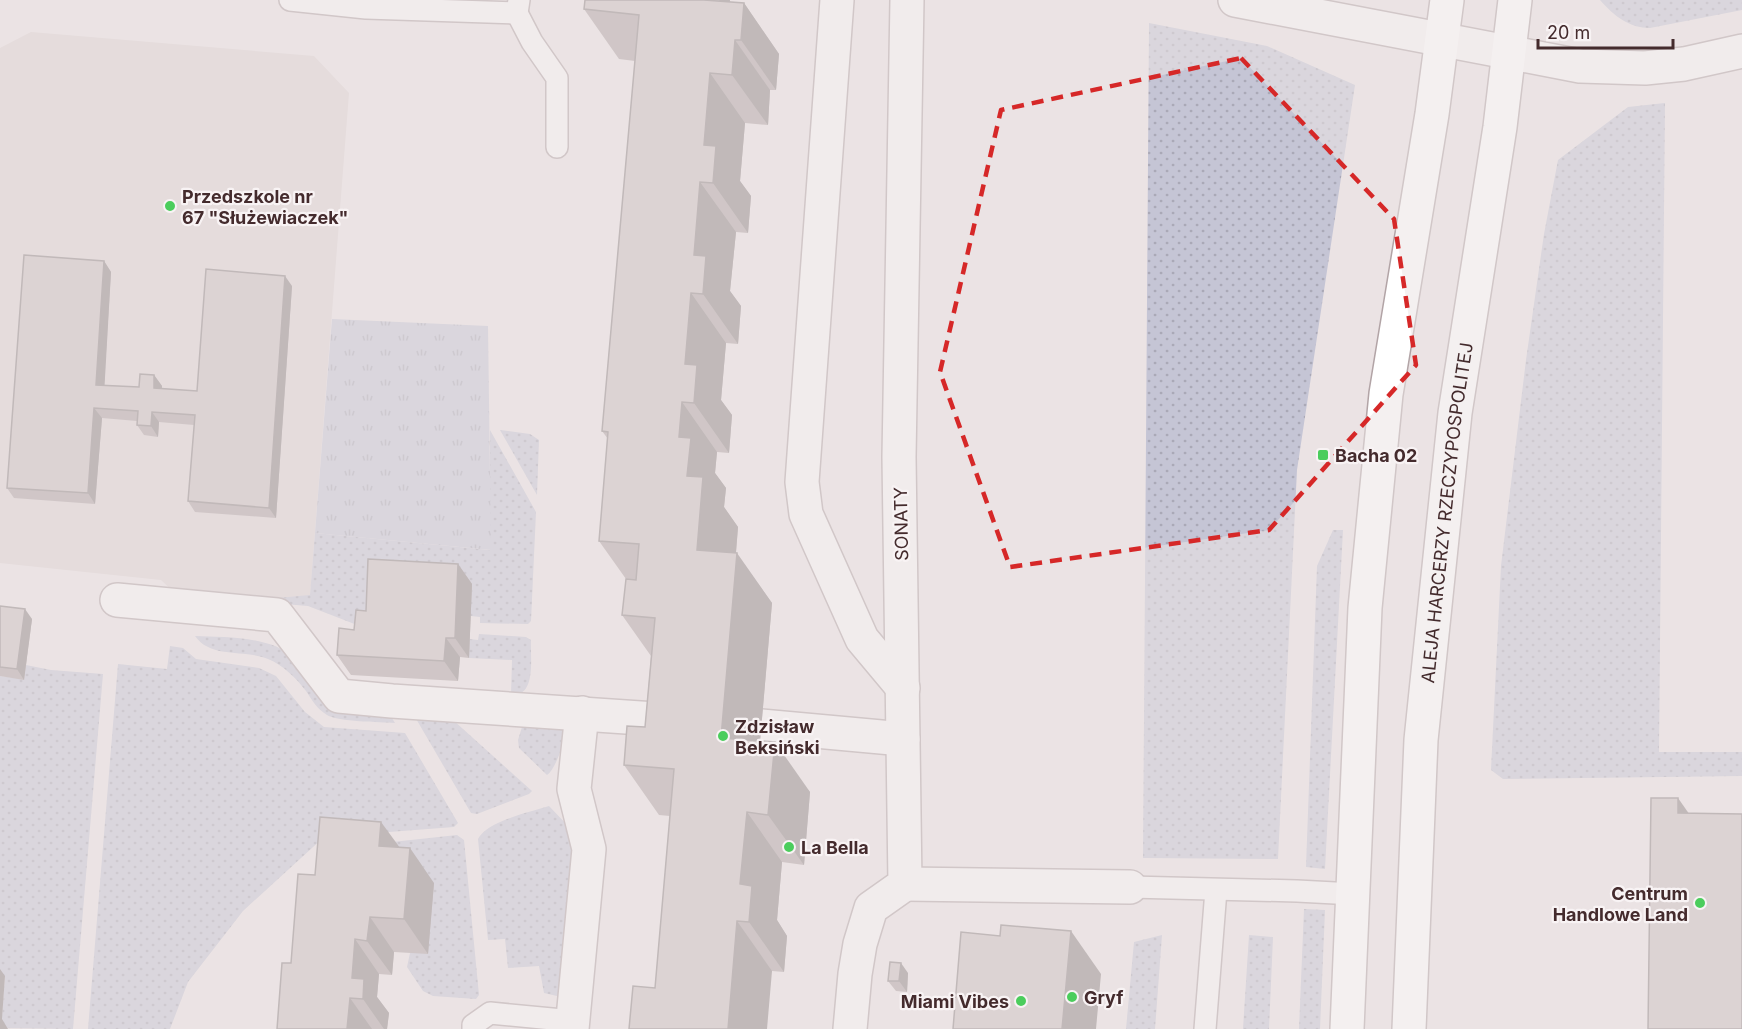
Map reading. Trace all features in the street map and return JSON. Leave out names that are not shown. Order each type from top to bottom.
[{"type":"street","points":[[837,0],[802,482],[806,514],[862,639],[903,688]]},
{"type":"street","name":"SONATY","points":[[905,884],[899,457],[907,0]]},
{"type":"street","points":[[1235,0],[1580,66],[1645,68],[1684,64],[1742,51]]},
{"type":"street","points":[[1347,1029],[1365,608],[1386,394],[1432,114],[1447,0]]},
{"type":"street","name":"ALEJA HARCERZY RZECZYPOSPOLITEJ","points":[[1409,1029],[1421,740],[1455,412],[1500,127],[1515,0]]},
{"type":"street","points":[[117,600],[277,615],[339,696],[685,721]]},
{"type":"street","points":[[572,1025],[589,849],[574,789],[582,713]]},
{"type":"street","points":[[761,726],[903,739]]},
{"type":"street","points":[[850,1029],[860,944],[871,908],[905,884],[1130,887]]},
{"type":"lane","points":[[290,0],[366,8],[518,6],[532,42],[557,78],[557,147]]},
{"type":"lane","points":[[1130,887],[1285,890],[1354,894]]},
{"type":"lane","points":[[1204,1029],[1216,890]]},
{"type":"lane","points":[[473,1029],[473,1025],[490,1013],[572,1025]]},
{"type":"highlighted area","points":[[1241,58],[1394,219],[1416,365],[1269,530],[1010,567],[940,372],[1001,110]]},
{"type":"shaded area","name":"Przedszkole nr 67 \"Służewiaczek\"","points":[[31,32],[314,56],[349,93],[310,596],[247,601],[178,596],[161,580],[0,563],[0,48]]},
{"type":"green space","points":[[1600,0],[1742,0],[1742,10],[1650,28],[1635,26],[1622,20]]},
{"type":"green space","points":[[1149,23],[1267,46],[1355,85],[1297,470],[1278,859],[1143,858]]},
{"type":"green space","points":[[1665,103],[1659,752],[1742,752],[1742,776],[1503,779],[1491,770],[1501,566],[1526,360],[1544,234],[1558,160],[1628,107]]},
{"type":"green space","points":[[332,319],[488,326],[491,550],[315,533]]},
{"type":"green space","points":[[490,430],[536,512],[531,621],[528,624],[480,623],[480,617],[471,616],[370,630],[308,606],[247,601],[310,595],[315,533],[490,550]]},
{"type":"green space","points":[[500,430],[530,434],[539,440],[537,495]]},
{"type":"green space","points":[[1333,530],[1343,530],[1325,869],[1306,867],[1317,566]]},
{"type":"green space","points":[[479,634],[526,637],[531,640],[530,675],[525,690],[511,695],[512,660],[469,658],[469,639],[478,640]]},
{"type":"green space","points":[[195,636],[247,639],[273,645],[294,658],[328,709],[390,715],[395,723],[349,720],[327,715],[294,677],[279,665],[259,656],[210,648]]},
{"type":"green space","points":[[170,646],[183,648],[196,659],[259,668],[276,676],[305,712],[324,727],[405,733],[458,823],[454,827],[324,837],[243,911],[188,982],[170,1029],[88,1029],[118,664],[167,669]]},
{"type":"green space","points":[[26,665],[51,670],[103,674],[73,1029],[1,1028],[5,977],[0,976],[0,676],[24,679]]},
{"type":"green space","points":[[415,717],[453,720],[532,791],[477,814],[471,813]]},
{"type":"green space","points":[[522,727],[568,729],[557,761],[547,775],[519,748],[518,740]]},
{"type":"green space","points":[[549,806],[570,828],[574,840],[564,993],[557,996],[544,993],[539,966],[508,968],[505,939],[488,940],[478,839],[499,822]]},
{"type":"green space","points":[[457,835],[464,840],[479,995],[476,999],[433,996],[423,991],[407,967],[410,953],[428,953],[404,880],[346,847]]},
{"type":"green space","points":[[1304,909],[1325,910],[1320,1029],[1299,1029]]},
{"type":"green space","points":[[1162,935],[1155,1029],[1126,1029],[1134,942]]},
{"type":"green space","points":[[1249,935],[1273,937],[1269,1029],[1243,1029]]},
{"type":"building","points":[[585,0],[704,0],[744,3],[741,40],[735,40],[732,75],[710,73],[704,145],[716,146],[713,183],[700,182],[694,255],[706,256],[703,294],[691,293],[685,364],[697,365],[694,403],[682,402],[679,437],[691,438],[687,476],[703,477],[697,550],[737,553],[721,738],[775,742],[768,815],[747,812],[740,884],[752,886],[749,922],[737,921],[728,1029],[629,1029],[633,986],[655,988],[674,769],[624,765],[627,726],[645,727],[655,618],[622,615],[626,579],[636,580],[639,544],[599,541],[608,432],[602,431],[639,15],[584,9]]},
{"type":"building","points":[[24,255],[104,261],[96,385],[139,387],[140,374],[154,375],[154,388],[197,391],[206,269],[285,276],[269,508],[188,501],[195,415],[152,412],[151,426],[137,425],[138,411],[94,408],[88,493],[7,488]]},
{"type":"building","points":[[368,559],[458,564],[455,638],[446,638],[444,661],[337,655],[339,628],[354,630],[356,610],[366,611]]},
{"type":"building","points":[[0,606],[25,609],[17,669],[0,667]]},
{"type":"building","name":"Centrum Handlowe Land","points":[[1651,798],[1678,798],[1678,813],[1742,814],[1742,1029],[1648,1029]]},
{"type":"building","points":[[320,817],[381,822],[379,846],[410,848],[404,919],[370,917],[367,941],[355,939],[352,978],[364,979],[363,999],[350,998],[347,1029],[277,1029],[282,963],[291,963],[298,874],[315,875]]},
{"type":"building","points":[[1001,925],[1071,931],[1062,1029],[953,1029],[961,932],[1000,936]]},
{"type":"building","points":[[890,962],[901,963],[899,981],[888,981]]},
{"type":"place","name":"Przedszkole nr 67 \"Służewiaczek\"","points":[[170,206]]},
{"type":"place","name":"Bacha 02","points":[[1323,455]]},
{"type":"place","name":"Zdzisław Beksiński","points":[[723,736]]},
{"type":"place","name":"La Bella","points":[[789,847]]},
{"type":"place","name":"Centrum Handlowe Land","points":[[1700,903]]},
{"type":"place","name":"Gryf","points":[[1072,997]]},
{"type":"place","name":"Miami Vibes","points":[[1021,1001]]}]
